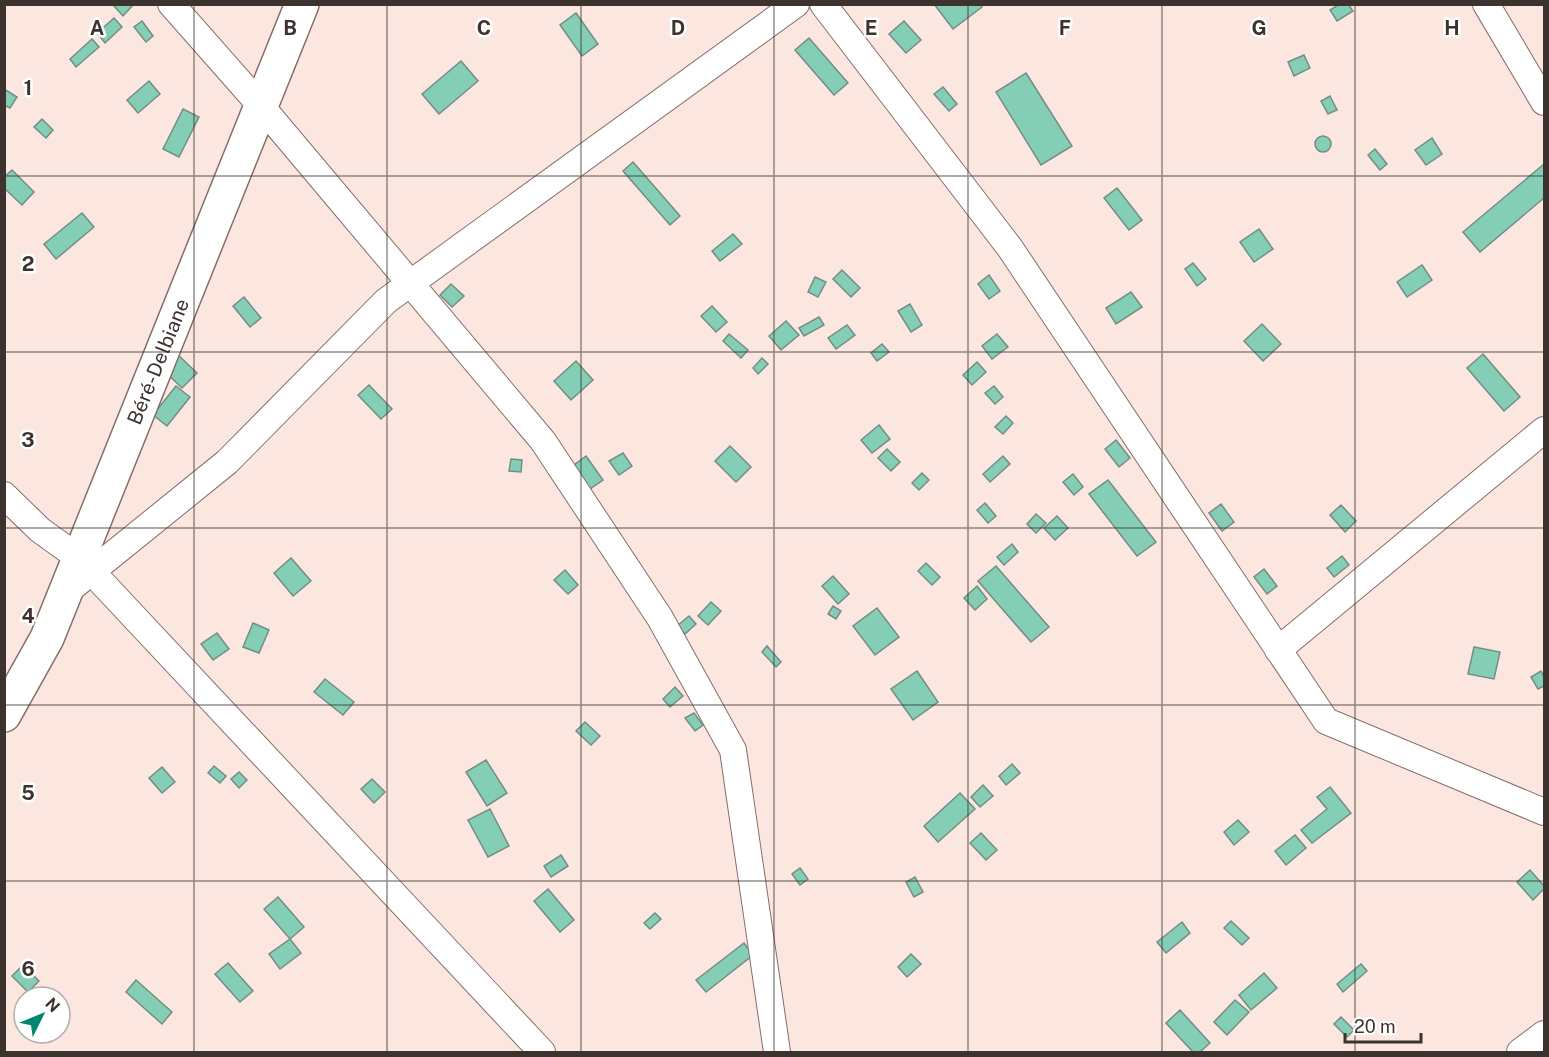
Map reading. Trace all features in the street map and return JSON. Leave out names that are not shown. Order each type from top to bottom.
[{"type":"street","points":[[171,4],[261,106],[543,441],[660,618],[733,750],[777,1053]]},
{"type":"street","name":"Béré-Delbiane","points":[[4,715],[46,638],[65,593],[85,565],[302,4]]},
{"type":"street","points":[[85,565],[227,462],[386,301],[796,4]]},
{"type":"street","points":[[823,4],[1010,248],[1326,721],[1545,812]]},
{"type":"street","points":[[1486,4],[1545,102]]},
{"type":"street","points":[[1278,650],[1545,430]]},
{"type":"street","points":[[4,495],[40,530],[85,565],[542,1053]]},
{"type":"street","points":[[1520,1053],[1545,1034]]},
{"type":"building","points":[[112,4],[134,4],[123,16]]},
{"type":"building","points":[[934,4],[981,4],[982,7],[953,29]]},
{"type":"building","points":[[1340,4],[1348,4],[1353,11],[1337,21],[1330,10]]},
{"type":"building","points":[[576,13],[598,44],[582,56],[560,25]]},
{"type":"building","points":[[114,18],[122,27],[105,43],[97,33]]},
{"type":"building","points":[[142,21],[153,36],[146,42],[134,27]]},
{"type":"building","points":[[904,21],[921,40],[906,53],[889,34]]},
{"type":"building","points":[[809,38],[848,83],[834,95],[795,50]]},
{"type":"building","points":[[92,39],[99,47],[76,67],[70,59]]},
{"type":"building","points":[[1304,55],[1310,68],[1294,76],[1288,62]]},
{"type":"building","points":[[461,61],[478,81],[439,114],[422,94]]},
{"type":"building","points":[[1026,73],[1072,146],[1041,165],[996,92]]},
{"type":"building","points":[[149,81],[160,94],[138,113],[127,100]]},
{"type":"building","points":[[943,87],[957,104],[949,111],[934,94]]},
{"type":"building","points":[[4,89],[17,97],[10,108],[4,105]]},
{"type":"building","points":[[1330,96],[1337,110],[1328,114],[1321,101]]},
{"type":"building","points":[[183,109],[199,117],[179,157],[163,149]]},
{"type":"building","points":[[42,119],[53,130],[46,138],[34,127]]},
{"type":"building","points":[[1323,136],[1329,138],[1331,144],[1329,150],[1323,152],[1317,150],[1315,144],[1317,138]]},
{"type":"building","points":[[1432,138],[1442,154],[1426,165],[1415,150]]},
{"type":"building","points":[[1375,149],[1387,164],[1380,170],[1368,155]]},
{"type":"building","points":[[633,162],[680,216],[670,225],[623,171]]},
{"type":"building","points":[[1544,164],[1544,198],[1480,252],[1463,232]]},
{"type":"building","points":[[12,170],[34,192],[22,205],[4,188],[4,177]]},
{"type":"building","points":[[1117,188],[1142,220],[1129,230],[1104,198]]},
{"type":"building","points":[[82,213],[94,227],[56,259],[44,244]]},
{"type":"building","points":[[1259,229],[1273,249],[1254,262],[1240,242]]},
{"type":"building","points":[[733,234],[742,244],[720,261],[712,251]]},
{"type":"building","points":[[1193,263],[1206,279],[1197,286],[1185,269]]},
{"type":"building","points":[[1422,265],[1432,280],[1407,297],[1397,282]]},
{"type":"building","points":[[842,270],[860,288],[851,297],[833,279]]},
{"type":"building","points":[[989,275],[1000,291],[989,299],[978,284]]},
{"type":"building","points":[[815,277],[826,282],[818,297],[808,292]]},
{"type":"building","points":[[451,284],[464,296],[452,307],[440,295]]},
{"type":"building","points":[[1131,292],[1142,307],[1116,324],[1106,308]]},
{"type":"building","points":[[244,297],[261,318],[250,327],[233,306]]},
{"type":"building","points":[[910,304],[922,325],[911,332],[898,311]]},
{"type":"building","points":[[712,306],[727,322],[716,332],[701,316]]},
{"type":"building","points":[[819,317],[824,325],[804,336],[799,328]]},
{"type":"building","points":[[786,321],[799,335],[781,350],[769,336]]},
{"type":"building","points":[[1262,324],[1281,344],[1263,361],[1244,341]]},
{"type":"building","points":[[847,325],[855,335],[836,349],[828,338]]},
{"type":"building","points":[[729,334],[748,350],[741,358],[723,341]]},
{"type":"building","points":[[997,334],[1008,347],[992,359],[982,346]]},
{"type":"building","points":[[882,344],[889,352],[877,361],[871,353]]},
{"type":"building","points":[[175,352],[197,373],[182,388],[161,368]]},
{"type":"building","points":[[1483,354],[1520,397],[1504,411],[1467,368]]},
{"type":"building","points":[[762,358],[768,364],[758,374],[753,368]]},
{"type":"building","points":[[576,361],[593,380],[571,400],[554,381]]},
{"type":"building","points":[[977,362],[986,372],[972,385],[963,375]]},
{"type":"building","points":[[369,385],[392,409],[381,419],[358,395]]},
{"type":"building","points":[[176,386],[190,397],[167,426],[153,415]]},
{"type":"building","points":[[994,386],[1003,397],[995,404],[985,393]]},
{"type":"building","points":[[1006,416],[1013,423],[1003,434],[995,427]]},
{"type":"building","points":[[879,425],[890,439],[872,453],[861,440]]},
{"type":"building","points":[[1116,440],[1130,458],[1119,467],[1105,449]]},
{"type":"building","points":[[730,446],[751,467],[736,482],[715,461]]},
{"type":"building","points":[[887,449],[900,462],[891,471],[878,458]]},
{"type":"building","points":[[623,453],[632,466],[619,475],[609,461]]},
{"type":"building","points":[[586,456],[603,480],[587,491],[570,468]]},
{"type":"building","points":[[1003,456],[1010,464],[990,482],[983,474]]},
{"type":"building","points":[[511,459],[522,460],[521,472],[509,471]]},
{"type":"building","points":[[922,473],[929,480],[919,490],[912,483]]},
{"type":"building","points":[[1073,474],[1083,487],[1074,495],[1063,482]]},
{"type":"building","points":[[1108,480],[1156,542],[1137,556],[1089,494]]},
{"type":"building","points":[[985,503],[996,516],[988,523],[977,510]]},
{"type":"building","points":[[1221,504],[1234,522],[1222,531],[1209,513]]},
{"type":"building","points":[[1341,505],[1356,521],[1345,532],[1330,515]]},
{"type":"building","points":[[1036,514],[1046,523],[1036,533],[1027,524]]},
{"type":"building","points":[[1057,516],[1068,528],[1055,540],[1044,528]]},
{"type":"building","points":[[1012,544],[1018,552],[1004,565],[997,557]]},
{"type":"building","points":[[1342,556],[1349,565],[1334,577],[1327,568]]},
{"type":"building","points":[[291,558],[311,581],[293,596],[274,573]]},
{"type":"building","points":[[926,563],[940,577],[932,585],[918,571]]},
{"type":"building","points":[[996,566],[1049,627],[1031,642],[978,581]]},
{"type":"building","points":[[1264,569],[1277,586],[1267,594],[1254,577]]},
{"type":"building","points":[[565,570],[578,585],[568,594],[554,580]]},
{"type":"building","points":[[833,576],[849,594],[838,604],[822,586]]},
{"type":"building","points":[[977,586],[987,599],[975,610],[964,598]]},
{"type":"building","points":[[711,602],[721,611],[708,625],[698,616]]},
{"type":"building","points":[[833,606],[841,611],[836,619],[828,614]]},
{"type":"building","points":[[877,608],[899,637],[875,655],[853,626]]},
{"type":"building","points":[[689,616],[696,624],[685,634],[677,626]]},
{"type":"building","points":[[253,623],[269,630],[259,653],[243,647]]},
{"type":"building","points":[[217,633],[229,649],[213,660],[201,644]]},
{"type":"building","points":[[767,646],[781,662],[776,667],[762,652]]},
{"type":"building","points":[[1474,647],[1500,652],[1494,679],[1468,674]]},
{"type":"building","points":[[917,671],[938,702],[913,720],[891,689]]},
{"type":"building","points":[[1541,671],[1544,686],[1538,689],[1531,677]]},
{"type":"building","points":[[325,679],[354,702],[343,715],[314,692]]},
{"type":"building","points":[[675,687],[683,696],[670,707],[663,699]]},
{"type":"building","points":[[694,713],[703,725],[695,731],[685,718]]},
{"type":"building","points":[[585,722],[600,736],[591,745],[576,731]]},
{"type":"building","points":[[486,760],[507,793],[487,806],[466,772]]},
{"type":"building","points":[[1012,764],[1020,773],[1006,785],[999,776]]},
{"type":"building","points":[[214,766],[226,776],[220,783],[208,773]]},
{"type":"building","points":[[162,767],[175,782],[162,793],[149,778]]},
{"type":"building","points":[[239,772],[247,780],[239,788],[231,779]]},
{"type":"building","points":[[372,779],[385,792],[374,803],[361,789]]},
{"type":"building","points":[[983,785],[993,796],[980,807],[971,797]]},
{"type":"building","points":[[1330,787],[1351,813],[1312,843],[1301,830],[1327,809],[1317,797]]},
{"type":"building","points":[[960,793],[975,809],[938,842],[924,826]]},
{"type":"building","points":[[490,809],[509,846],[488,857],[468,820]]},
{"type":"building","points":[[1238,820],[1249,832],[1234,845],[1224,832]]},
{"type":"building","points":[[981,833],[997,850],[986,860],[970,843]]},
{"type":"building","points":[[1295,835],[1306,848],[1286,865],[1275,851]]},
{"type":"building","points":[[561,855],[568,866],[551,877],[544,866]]},
{"type":"building","points":[[800,868],[808,879],[800,885],[792,874]]},
{"type":"building","points":[[1530,870],[1544,886],[1544,889],[1533,900],[1517,882]]},
{"type":"building","points":[[915,877],[923,892],[914,897],[906,882]]},
{"type":"building","points":[[548,889],[574,920],[560,932],[534,901]]},
{"type":"building","points":[[278,897],[304,927],[290,939],[264,909]]},
{"type":"building","points":[[655,913],[661,919],[650,929],[644,923]]},
{"type":"building","points":[[1231,921],[1249,938],[1242,945],[1224,928]]},
{"type":"building","points":[[1182,922],[1190,933],[1166,953],[1157,942]]},
{"type":"building","points":[[290,939],[301,953],[280,969],[269,954]]},
{"type":"building","points":[[744,943],[753,955],[706,992],[696,980]]},
{"type":"building","points":[[911,954],[921,964],[907,977],[898,967]]},
{"type":"building","points":[[228,963],[253,991],[240,1002],[215,974]]},
{"type":"building","points":[[1361,964],[1367,971],[1343,992],[1337,984]]},
{"type":"building","points":[[23,965],[39,981],[35,985],[21,985],[12,976]]},
{"type":"building","points":[[1264,973],[1277,988],[1251,1010],[1239,995]]},
{"type":"building","points":[[136,980],[172,1012],[162,1024],[126,992]]},
{"type":"building","points":[[1235,1000],[1249,1012],[1227,1035],[1214,1022]]},
{"type":"building","points":[[1180,1010],[1210,1043],[1200,1052],[1193,1052],[1166,1023]]},
{"type":"building","points":[[1341,1017],[1354,1030],[1347,1037],[1334,1024]]}]
